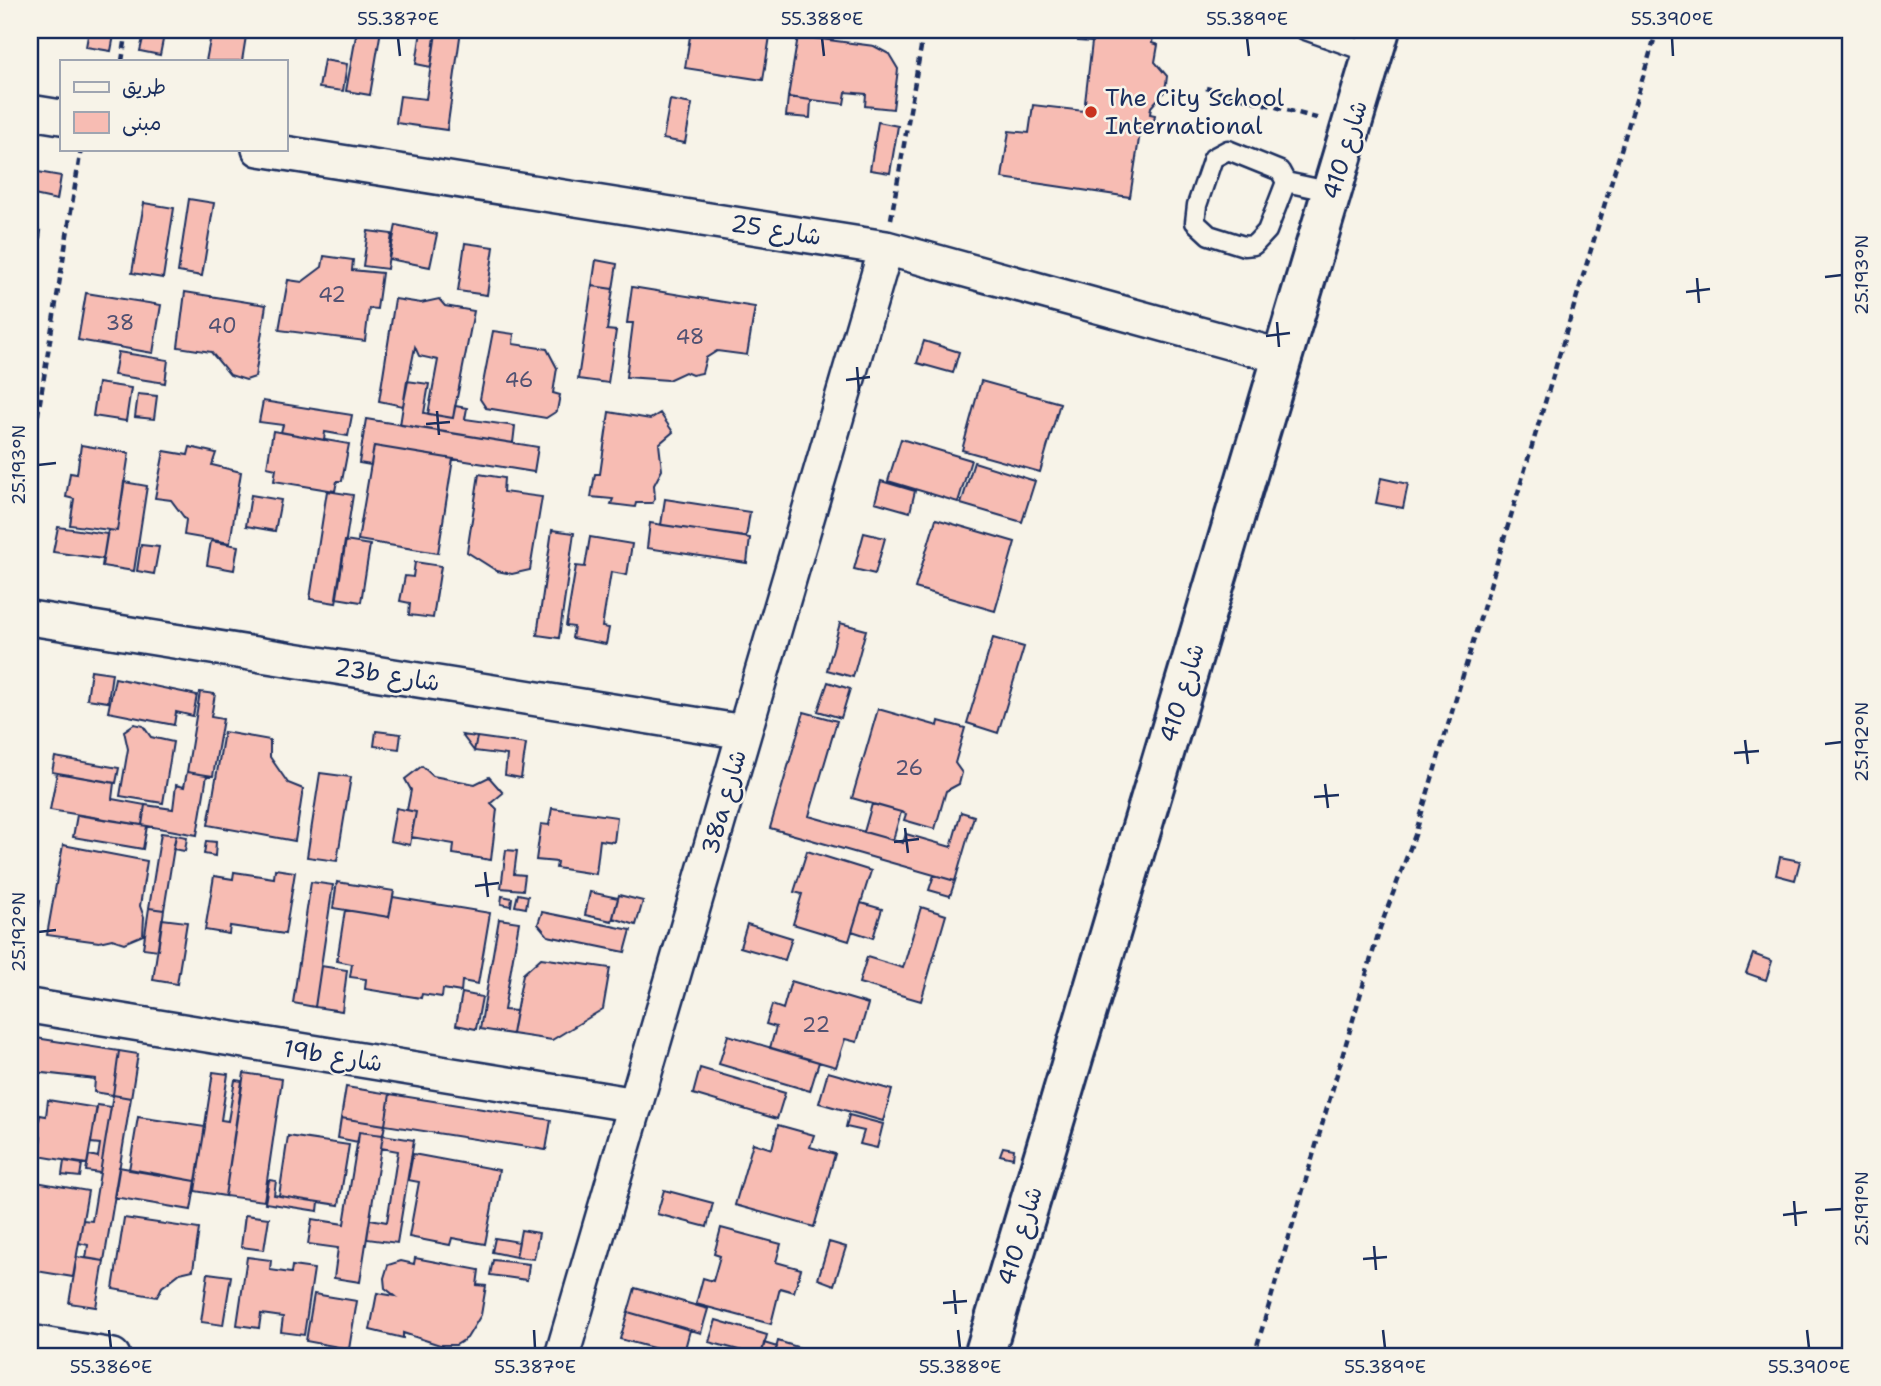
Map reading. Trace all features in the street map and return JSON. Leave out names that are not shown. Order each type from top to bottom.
[{"type":"street","name":"شارع 410","points":[[984,1356],[1377,42]]},
{"type":"street","points":[[30,112],[60,117]]},
{"type":"street","name":"شارع 25","points":[[265,150],[886,248],[1283,358]]},
{"type":"street","name":"38a شارع","points":[[562,1356],[886,248]]},
{"type":"street","name":"23b شارع","points":[[30,623],[744,732]]},
{"type":"street","name":"19b شارع","points":[[30,1006],[636,1105]]},
{"type":"street","points":[[30,1342],[113,1356]]},
{"type":"lane","points":[[1305,30],[1377,42]]},
{"type":"lane","points":[[1286,182],[1267,231],[1254,245],[1244,246],[1209,234],[1195,222],[1196,205],[1213,158],[1219,152],[1236,152],[1280,171],[1286,182],[1332,192]]},
{"type":"path","points":[[122,60],[127,30]]},
{"type":"path","points":[[886,248],[924,30]]},
{"type":"path","points":[[1254,1356],[1380,928],[1415,835],[1657,30]]},
{"type":"path","points":[[1206,88],[1352,127]]},
{"type":"path","points":[[30,463],[81,150]]},
{"type":"building","points":[[89,30],[115,30],[111,51],[86,47]]},
{"type":"building","points":[[145,30],[165,30],[160,55],[140,51]]},
{"type":"building","points":[[212,30],[247,30],[242,60],[206,60]]},
{"type":"building","points":[[357,30],[381,30],[370,95],[346,91]]},
{"type":"building","points":[[436,30],[461,30],[447,130],[396,123],[400,96],[426,99]]},
{"type":"building","points":[[691,30],[771,30],[763,80],[685,68]]},
{"type":"building","name":"The City School International","points":[[1079,30],[1154,30],[1152,43],[1158,45],[1155,62],[1167,76],[1166,84],[1164,92],[1151,107],[1150,114],[1155,115],[1153,128],[1141,126],[1130,197],[1002,178],[1009,131],[1029,133],[1033,105],[1084,111],[1092,42],[1078,41]]},
{"type":"building","points":[[421,31],[436,33],[431,67],[416,64]]},
{"type":"building","points":[[798,36],[874,46],[889,54],[898,69],[893,109],[865,106],[866,94],[846,92],[844,104],[788,97]]},
{"type":"building","points":[[324,60],[347,64],[343,91],[319,88]]},
{"type":"building","points":[[788,97],[811,100],[810,118],[786,116]]},
{"type":"building","points":[[670,100],[692,104],[685,143],[663,139]]},
{"type":"building","points":[[878,122],[898,126],[890,173],[870,170]]},
{"type":"building","points":[[38,172],[61,176],[57,200],[34,195]]},
{"type":"building","points":[[189,199],[214,203],[202,276],[178,272]]},
{"type":"building","points":[[144,203],[174,208],[163,278],[132,273]]},
{"type":"building","points":[[396,225],[437,234],[430,267],[389,259]]},
{"type":"building","points":[[30,230],[41,231],[32,297],[30,296]]},
{"type":"building","points":[[368,231],[392,234],[387,269],[363,266]]},
{"type":"building","points":[[465,243],[494,247],[487,295],[458,291]]},
{"type":"building","points":[[324,256],[353,260],[352,270],[382,273],[377,309],[369,308],[365,341],[279,330],[288,280],[302,282],[322,267]]},
{"type":"building","points":[[596,260],[617,264],[613,289],[592,286]]},
{"type":"building","points":[[592,286],[613,289],[607,330],[616,331],[608,383],[578,379]]},
{"type":"building","points":[[632,287],[755,307],[747,355],[717,351],[706,358],[702,373],[692,375],[685,372],[668,380],[626,377],[633,323],[627,323]]},
{"type":"building","points":[[185,292],[266,305],[255,377],[246,380],[230,375],[211,352],[178,347]]},
{"type":"building","points":[[86,293],[161,305],[153,353],[78,340]]},
{"type":"building","points":[[395,299],[421,303],[439,299],[445,306],[474,311],[453,418],[428,414],[438,360],[419,356],[415,347],[403,406],[379,401]]},
{"type":"building","points":[[493,331],[514,334],[513,344],[547,349],[557,368],[553,393],[560,395],[557,411],[546,418],[486,408],[480,399]]},
{"type":"building","points":[[924,341],[959,352],[953,373],[917,363]]},
{"type":"building","points":[[118,352],[168,360],[165,383],[114,375]]},
{"type":"building","points":[[407,381],[429,384],[424,413],[453,418],[455,406],[467,408],[465,419],[515,426],[513,443],[400,425]]},
{"type":"building","points":[[981,381],[1060,403],[1040,472],[962,450]]},
{"type":"building","points":[[98,383],[131,388],[126,421],[93,416]]},
{"type":"building","points":[[138,394],[157,396],[154,419],[135,417]]},
{"type":"building","points":[[263,401],[352,415],[348,436],[325,432],[324,440],[281,432],[283,425],[259,422]]},
{"type":"building","points":[[609,412],[650,419],[660,413],[673,432],[659,444],[662,470],[654,485],[655,499],[652,503],[636,503],[635,507],[611,504],[613,499],[591,497],[595,474],[600,474]]},
{"type":"building","points":[[366,419],[538,447],[534,472],[374,446],[371,465],[359,463]]},
{"type":"building","points":[[273,431],[349,444],[342,481],[337,481],[335,491],[274,481],[276,469],[267,467]]},
{"type":"building","points":[[901,439],[971,460],[958,502],[888,481]]},
{"type":"building","points":[[81,445],[129,453],[117,531],[70,525],[74,499],[66,497],[70,473],[77,474]]},
{"type":"building","points":[[374,446],[453,459],[438,553],[358,540]]},
{"type":"building","points":[[190,447],[216,453],[212,465],[241,472],[230,543],[184,535],[186,520],[171,500],[155,498],[164,451],[188,455]]},
{"type":"building","points":[[974,462],[1035,481],[1022,522],[961,504]]},
{"type":"building","points":[[479,474],[504,478],[503,492],[542,497],[530,570],[512,574],[497,571],[467,552]]},
{"type":"building","points":[[1381,478],[1408,484],[1403,508],[1376,503]]},
{"type":"building","points":[[881,481],[915,491],[910,512],[875,502]]},
{"type":"building","points":[[124,482],[147,486],[134,571],[102,566],[108,530],[117,531]]},
{"type":"building","points":[[327,491],[353,495],[336,603],[310,599]]},
{"type":"building","points":[[251,495],[281,500],[275,531],[246,526]]},
{"type":"building","points":[[665,499],[750,512],[746,537],[661,525]]},
{"type":"building","points":[[936,519],[1015,542],[995,611],[915,588]]},
{"type":"building","points":[[650,523],[750,538],[747,563],[647,548]]},
{"type":"building","points":[[58,527],[107,534],[103,559],[53,552]]},
{"type":"building","points":[[552,530],[574,533],[559,638],[537,635]]},
{"type":"building","points":[[864,533],[885,538],[875,574],[854,569]]},
{"type":"building","points":[[590,537],[632,544],[627,575],[611,572],[602,627],[609,628],[606,644],[572,638],[574,627],[566,626],[576,566],[585,567]]},
{"type":"building","points":[[211,541],[238,546],[234,570],[207,565]]},
{"type":"building","points":[[345,541],[370,545],[361,602],[336,598]]},
{"type":"building","points":[[141,545],[159,547],[154,574],[137,571]]},
{"type":"building","points":[[415,562],[441,566],[433,618],[409,615],[410,603],[400,601],[405,576],[413,577]]},
{"type":"building","points":[[840,623],[866,630],[853,677],[827,670]]},
{"type":"building","points":[[993,638],[1024,647],[998,733],[967,723]]},
{"type":"building","points":[[91,670],[112,673],[108,702],[87,699]]},
{"type":"building","points":[[115,678],[197,695],[193,716],[176,712],[174,725],[108,712]]},
{"type":"building","points":[[828,682],[850,689],[841,718],[818,711]]},
{"type":"building","points":[[200,692],[215,694],[211,717],[223,719],[213,776],[187,772]]},
{"type":"building","points":[[878,709],[938,726],[939,721],[965,728],[955,763],[962,773],[959,784],[946,791],[935,829],[904,820],[906,814],[901,812],[852,798]]},
{"type":"building","points":[[804,712],[837,721],[809,816],[903,843],[906,834],[951,847],[961,812],[974,816],[955,881],[770,828]]},
{"type":"building","points":[[134,724],[143,726],[151,737],[173,742],[163,803],[120,796],[128,749],[124,731]]},
{"type":"building","points":[[376,731],[401,734],[399,749],[374,746]]},
{"type":"building","points":[[224,732],[270,740],[270,757],[288,783],[303,789],[295,841],[208,825]]},
{"type":"building","points":[[462,735],[477,737],[474,751]]},
{"type":"building","points":[[477,737],[526,744],[521,778],[505,775],[507,755],[474,751]]},
{"type":"building","points":[[55,757],[119,768],[116,783],[52,772]]},
{"type":"building","points":[[422,766],[433,776],[475,784],[489,777],[503,793],[491,803],[497,809],[491,860],[453,854],[454,844],[411,837],[416,812],[407,810],[411,790],[405,779]]},
{"type":"building","points":[[187,772],[207,775],[197,835],[142,825],[145,805],[173,809],[176,785],[184,787]]},
{"type":"building","points":[[57,773],[114,783],[112,799],[145,805],[142,825],[50,810]]},
{"type":"building","points":[[320,773],[351,777],[337,861],[307,857]]},
{"type":"building","points":[[872,804],[901,812],[893,840],[864,832]]},
{"type":"building","points":[[396,808],[416,812],[410,845],[390,841]]},
{"type":"building","points":[[552,808],[617,817],[614,842],[600,840],[596,874],[556,868],[557,862],[536,860],[541,824],[549,825]]},
{"type":"building","points":[[77,815],[147,826],[143,849],[73,837]]},
{"type":"building","points":[[161,833],[176,835],[164,910],[149,908]]},
{"type":"building","points":[[176,835],[187,837],[185,851],[173,849]]},
{"type":"building","points":[[206,841],[216,842],[215,856],[204,854]]},
{"type":"building","points":[[63,845],[147,861],[140,906],[144,917],[143,935],[124,943],[112,939],[99,942],[47,935]]},
{"type":"building","points":[[506,850],[517,851],[514,874],[525,875],[523,890],[501,888]]},
{"type":"building","points":[[807,851],[871,871],[849,941],[793,924],[802,894],[794,892]]},
{"type":"building","points":[[1780,857],[1800,861],[1795,880],[1776,875]]},
{"type":"building","points":[[275,869],[295,872],[285,934],[230,926],[229,934],[205,930],[214,876],[233,879],[234,872],[274,878]]},
{"type":"building","points":[[934,875],[955,881],[950,896],[929,890]]},
{"type":"building","points":[[311,882],[333,885],[315,1007],[293,1003]]},
{"type":"building","points":[[337,882],[394,891],[389,917],[333,908]]},
{"type":"building","points":[[590,892],[618,898],[612,921],[585,915]]},
{"type":"building","points":[[518,894],[528,896],[526,908],[515,906]]},
{"type":"building","points":[[619,895],[643,901],[636,925],[613,918]]},
{"type":"building","points":[[502,896],[512,898],[511,906],[501,904]]},
{"type":"building","points":[[393,897],[490,913],[478,984],[462,981],[461,992],[443,989],[442,997],[422,994],[421,998],[365,989],[366,979],[350,977],[352,964],[337,961],[345,910],[389,917]]},
{"type":"building","points":[[31,900],[40,901],[38,914],[30,913]]},
{"type":"building","points":[[861,903],[882,909],[873,938],[852,931]]},
{"type":"building","points":[[921,907],[946,915],[921,1001],[859,983],[867,957],[903,968]]},
{"type":"building","points":[[149,908],[164,910],[158,950],[143,948]]},
{"type":"building","points":[[542,912],[631,930],[625,952],[548,936],[538,924]]},
{"type":"building","points":[[162,919],[187,922],[177,984],[153,980]]},
{"type":"building","points":[[499,919],[519,922],[504,1010],[516,1011],[512,1034],[480,1029]]},
{"type":"building","points":[[747,924],[792,938],[785,960],[740,947]]},
{"type":"building","points":[[1753,954],[1772,961],[1766,980],[1746,973]]},
{"type":"building","points":[[541,958],[610,968],[603,1009],[552,1040],[512,1034],[523,974]]},
{"type":"building","points":[[321,966],[347,970],[342,1011],[315,1007]]},
{"type":"building","points":[[791,981],[868,1004],[857,1042],[845,1039],[836,1067],[770,1048],[776,1027],[766,1024],[772,1005],[783,1009]]},
{"type":"building","points":[[462,993],[482,997],[476,1029],[456,1025]]},
{"type":"building","points":[[728,1035],[819,1062],[810,1091],[719,1064]]},
{"type":"building","points":[[36,1038],[119,1051],[113,1095],[94,1092],[95,1079],[34,1072],[36,1056],[30,1056],[30,1043]]},
{"type":"building","points":[[119,1051],[138,1054],[131,1098],[113,1095]]},
{"type":"building","points":[[700,1068],[785,1093],[777,1119],[693,1094]]},
{"type":"building","points":[[213,1072],[228,1074],[221,1120],[228,1121],[235,1080],[242,1081],[225,1196],[195,1191]]},
{"type":"building","points":[[828,1072],[892,1090],[883,1121],[819,1103]]},
{"type":"building","points":[[244,1073],[282,1079],[264,1201],[225,1196]]},
{"type":"building","points":[[346,1087],[390,1094],[385,1125],[341,1118]]},
{"type":"building","points":[[390,1094],[551,1120],[546,1150],[385,1125]]},
{"type":"building","points":[[113,1095],[131,1098],[104,1261],[86,1258],[88,1245],[79,1243],[83,1220],[92,1221]]},
{"type":"building","points":[[48,1100],[97,1108],[87,1164],[38,1156],[41,1137],[36,1136],[40,1115],[46,1116]]},
{"type":"building","points":[[97,1105],[111,1107],[100,1173],[86,1171],[89,1155],[98,1157],[100,1144],[91,1143]]},
{"type":"building","points":[[849,1115],[883,1124],[877,1148],[860,1144],[864,1131],[846,1127]]},
{"type":"building","points":[[138,1117],[205,1127],[196,1181],[129,1170]]},
{"type":"building","points":[[341,1118],[385,1125],[383,1135],[359,1132],[358,1142],[338,1138]]},
{"type":"building","points":[[778,1125],[814,1135],[810,1147],[835,1154],[814,1227],[735,1205],[753,1143],[772,1149]]},
{"type":"building","points":[[359,1132],[383,1135],[360,1282],[334,1278],[338,1248],[308,1244],[312,1219],[344,1224]]},
{"type":"building","points":[[383,1135],[414,1140],[397,1243],[367,1239],[370,1219],[387,1222],[398,1151],[381,1148]]},
{"type":"building","points":[[288,1136],[349,1145],[339,1205],[279,1196]]},
{"type":"building","points":[[1003,1147],[1014,1149],[1013,1158],[1000,1155]]},
{"type":"building","points":[[413,1154],[499,1170],[485,1244],[452,1238],[450,1245],[409,1237],[419,1182],[408,1180]]},
{"type":"building","points":[[64,1161],[82,1164],[80,1177],[62,1175]]},
{"type":"building","points":[[119,1167],[196,1181],[191,1210],[114,1197]]},
{"type":"building","points":[[269,1180],[276,1181],[274,1195],[319,1202],[318,1211],[265,1203]]},
{"type":"building","points":[[30,1181],[88,1191],[73,1277],[30,1270]]},
{"type":"building","points":[[664,1190],[713,1203],[707,1227],[657,1214]]},
{"type":"building","points":[[245,1215],[269,1218],[264,1250],[241,1247]]},
{"type":"building","points":[[124,1218],[199,1229],[193,1270],[180,1273],[162,1287],[157,1297],[113,1289]]},
{"type":"building","points":[[721,1228],[781,1244],[776,1262],[801,1269],[794,1292],[780,1288],[771,1324],[696,1304],[703,1278],[713,1281],[720,1256],[714,1254]]},
{"type":"building","points":[[521,1230],[539,1233],[534,1259],[516,1257]]},
{"type":"building","points":[[495,1238],[519,1242],[516,1257],[492,1252]]},
{"type":"building","points":[[829,1242],[846,1247],[834,1285],[818,1279]]},
{"type":"building","points":[[77,1257],[104,1261],[96,1307],[69,1303]]},
{"type":"building","points":[[247,1257],[271,1260],[270,1270],[291,1273],[292,1266],[314,1269],[304,1335],[281,1332],[283,1317],[261,1314],[259,1328],[237,1325]]},
{"type":"building","points":[[415,1258],[479,1270],[477,1285],[486,1286],[481,1315],[467,1338],[456,1345],[440,1345],[403,1333],[403,1338],[370,1330],[377,1293],[395,1296],[385,1288],[384,1278],[388,1265],[401,1261],[414,1264]]},
{"type":"building","points":[[493,1260],[529,1264],[527,1280],[490,1275]]},
{"type":"building","points":[[208,1273],[231,1276],[223,1325],[201,1322]]},
{"type":"building","points":[[635,1288],[708,1309],[701,1333],[628,1312]]},
{"type":"building","points":[[314,1294],[357,1301],[349,1349],[306,1341]]},
{"type":"building","points":[[628,1312],[690,1330],[683,1356],[620,1339]]},
{"type":"building","points":[[716,1320],[767,1335],[761,1356],[709,1342]]},
{"type":"building","points":[[778,1341],[816,1353],[815,1356],[774,1356]]},
{"type":"building","points":[[764,1343],[777,1347],[774,1356],[761,1356]]},
{"type":"place","name":"The City School International","points":[[1091,112]]}]
